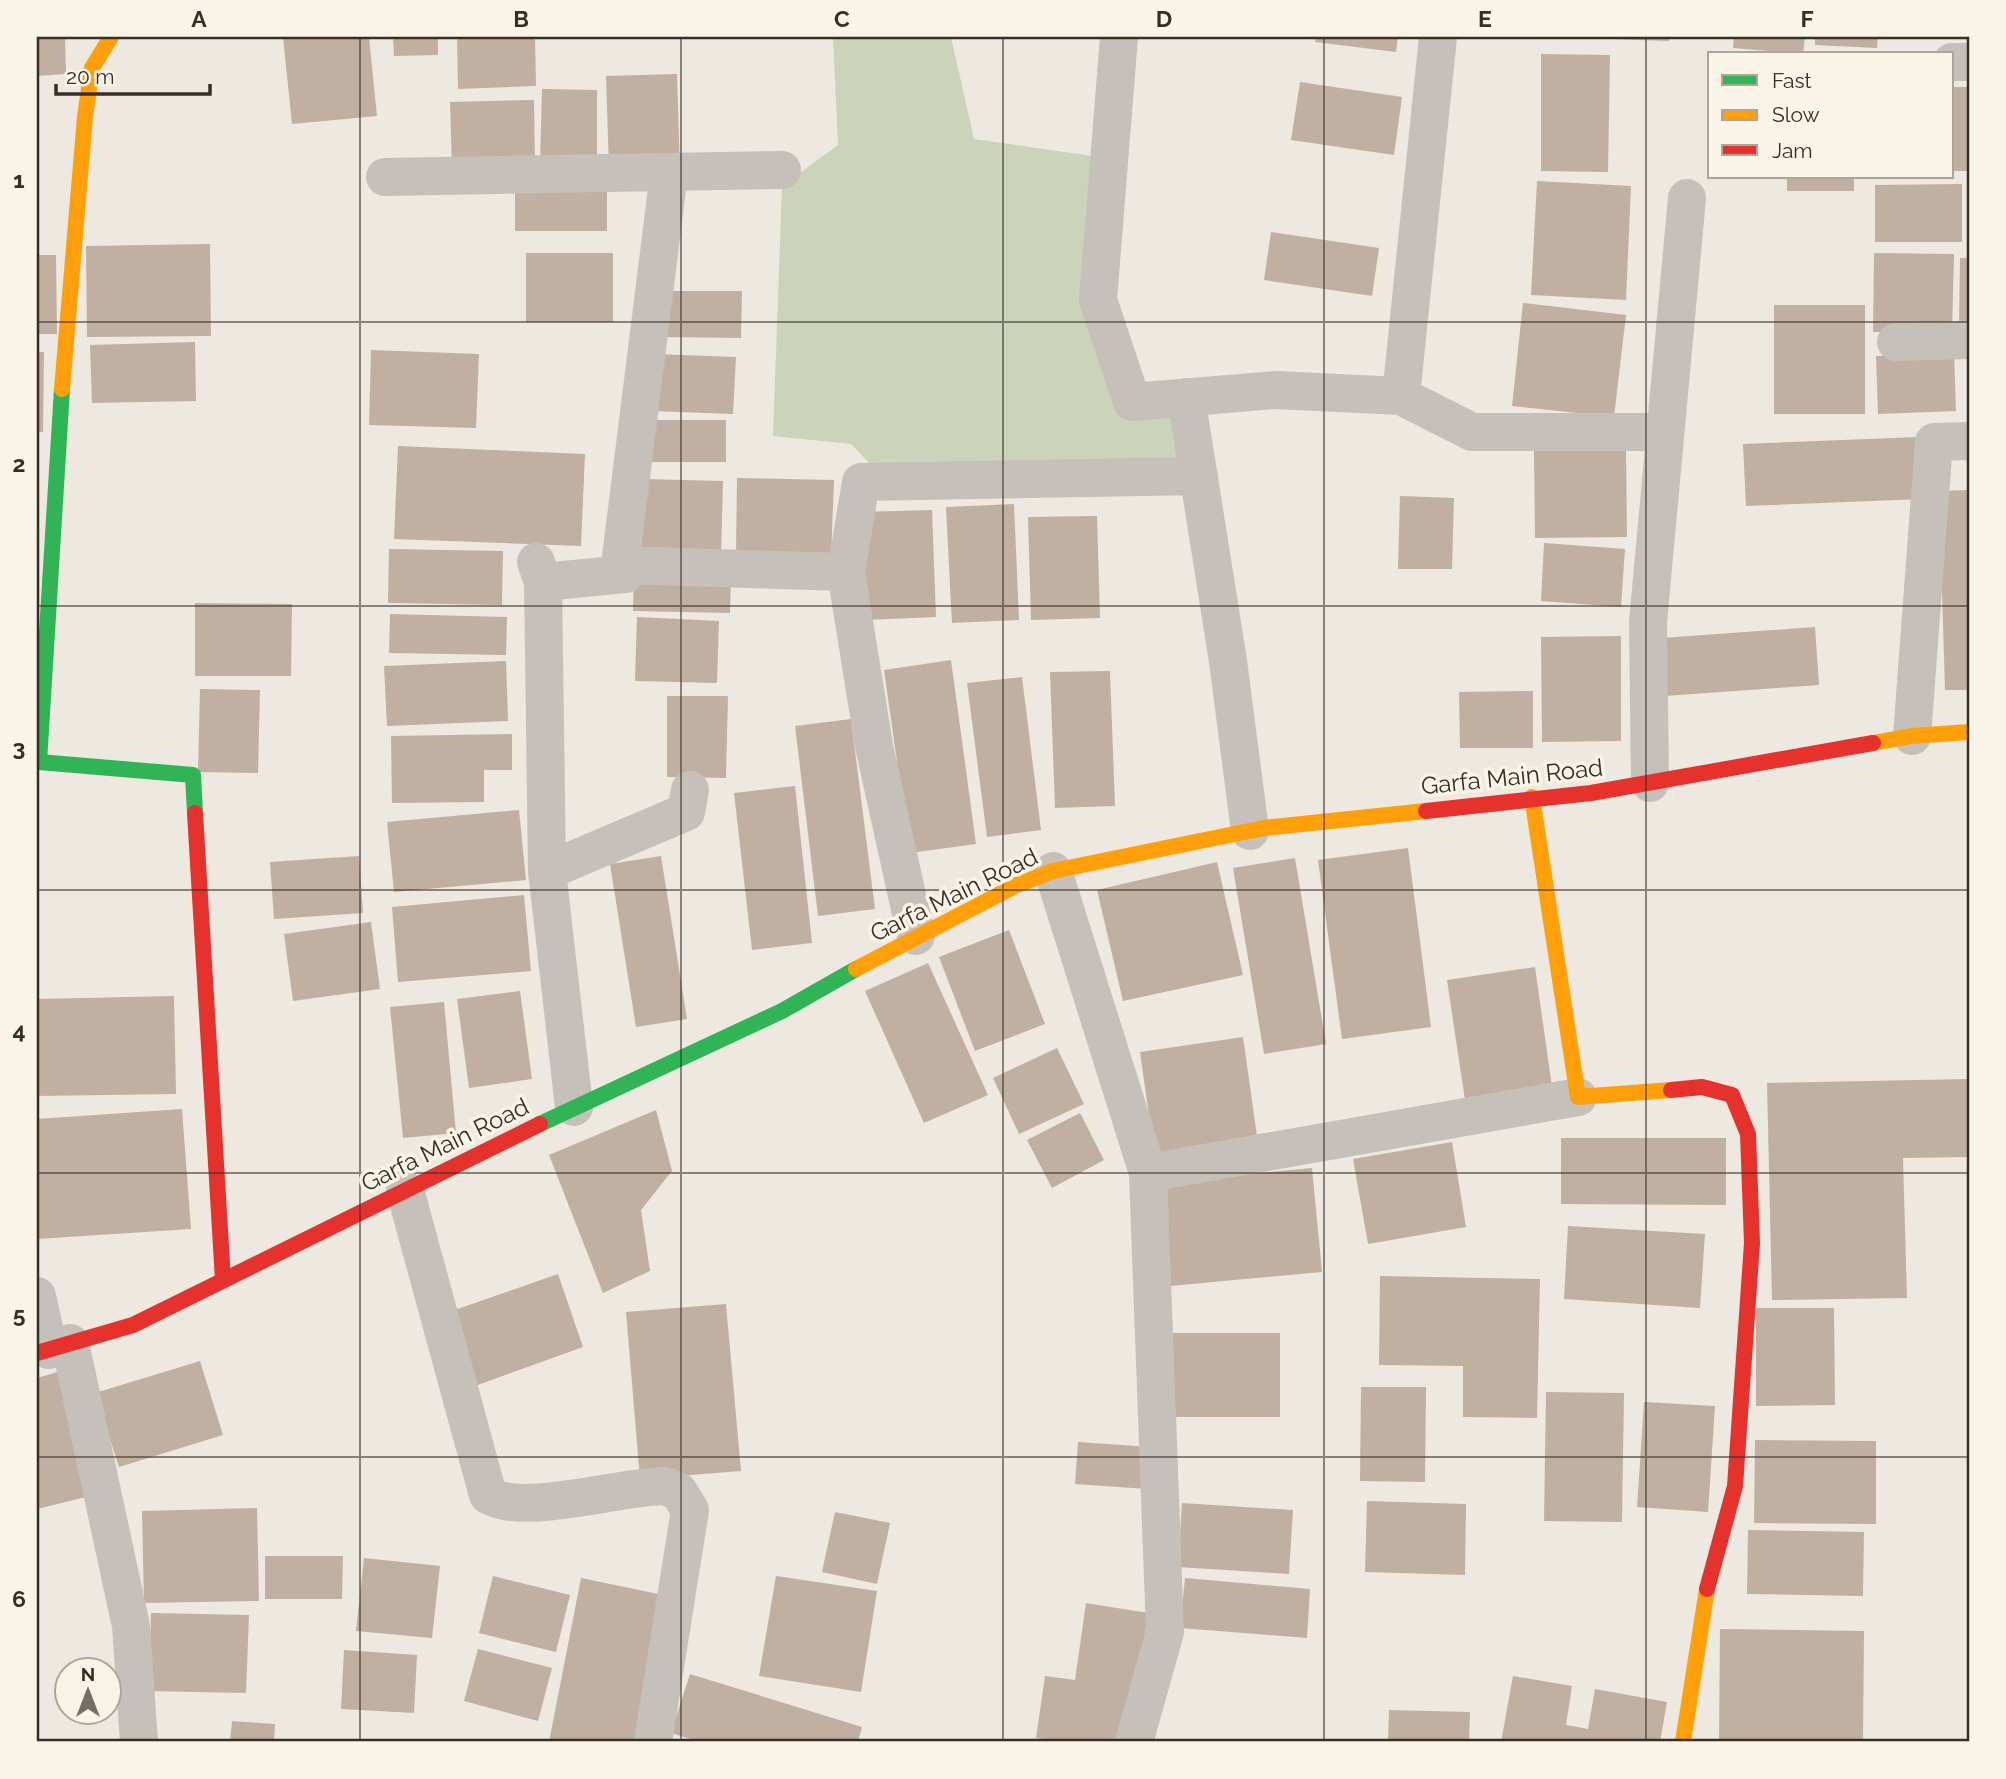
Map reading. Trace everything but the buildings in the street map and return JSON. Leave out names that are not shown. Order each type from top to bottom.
[{"type":"street","points":[[111,37],[92,68],[85,117],[56,465],[39,762],[193,775],[223,1280]]},
{"type":"street","points":[[1119,37],[1098,300],[1132,402],[1275,390],[1401,396],[1472,432],[1664,432]]},
{"type":"street","points":[[1401,396],[1438,37]]},
{"type":"street","points":[[385,177],[782,170]]},
{"type":"street","points":[[574,1107],[547,871],[540,572],[626,574],[620,565],[669,173]]},
{"type":"street","points":[[1650,783],[1648,622],[1687,198]]},
{"type":"street","points":[[1896,342],[1969,340]]},
{"type":"street","points":[[1186,397],[1250,831]]},
{"type":"street","points":[[1912,737],[1934,442],[1969,442]]},
{"type":"street","points":[[916,936],[874,746],[846,572],[861,482],[1199,476]]},
{"type":"street","points":[[620,565],[846,572]]},
{"type":"street","name":"Garfa Main Road","points":[[52,1349],[132,1325],[574,1107],[782,1012],[916,936],[1017,885],[1054,871],[1250,831],[1532,797],[1591,793],[1912,737],[1969,732]]},
{"type":"street","points":[[547,871],[686,812],[690,790]]},
{"type":"street","points":[[1532,797],[1578,1097]]},
{"type":"street","points":[[1054,871],[1148,1173],[1165,1632],[1135,1742]]},
{"type":"street","points":[[1148,1173],[1578,1097],[1702,1087],[1732,1095],[1748,1134],[1752,1243],[1735,1486],[1704,1600],[1683,1742]]},
{"type":"street","points":[[405,1191],[488,1495],[499,1503],[530,1503],[665,1486],[678,1492],[691,1510],[653,1742]]},
{"type":"street","points":[[37,1296],[131,1626],[139,1742]]},
{"type":"green space","points":[[833,37],[951,37],[974,139],[1092,156],[1117,400],[1177,410],[1182,459],[876,470],[851,444],[773,436],[782,186],[838,145]]},
{"type":"traffic: fast","points":[[62,389],[39,762],[193,775],[195,813]]},
{"type":"traffic: fast","points":[[540,1124],[782,1011],[856,969]]},
{"type":"traffic: slow","points":[[62,389],[85,117],[92,68],[111,37]]},
{"type":"traffic: slow","points":[[1873,743],[1912,736],[1969,732]]},
{"type":"traffic: slow","points":[[1532,797],[1578,1097],[1671,1090]]},
{"type":"traffic: slow","points":[[856,969],[1017,885],[1053,871],[1264,828],[1426,811]]},
{"type":"traffic: slow","points":[[1683,1742],[1707,1589]]},
{"type":"traffic: jam","points":[[1426,811],[1591,793],[1873,743]]},
{"type":"traffic: jam","points":[[195,813],[223,1280]]},
{"type":"traffic: jam","points":[[1671,1090],[1702,1087],[1732,1095],[1748,1134],[1752,1243],[1735,1486],[1707,1589]]},
{"type":"traffic: jam","points":[[37,1353],[133,1325],[540,1124]]}]
